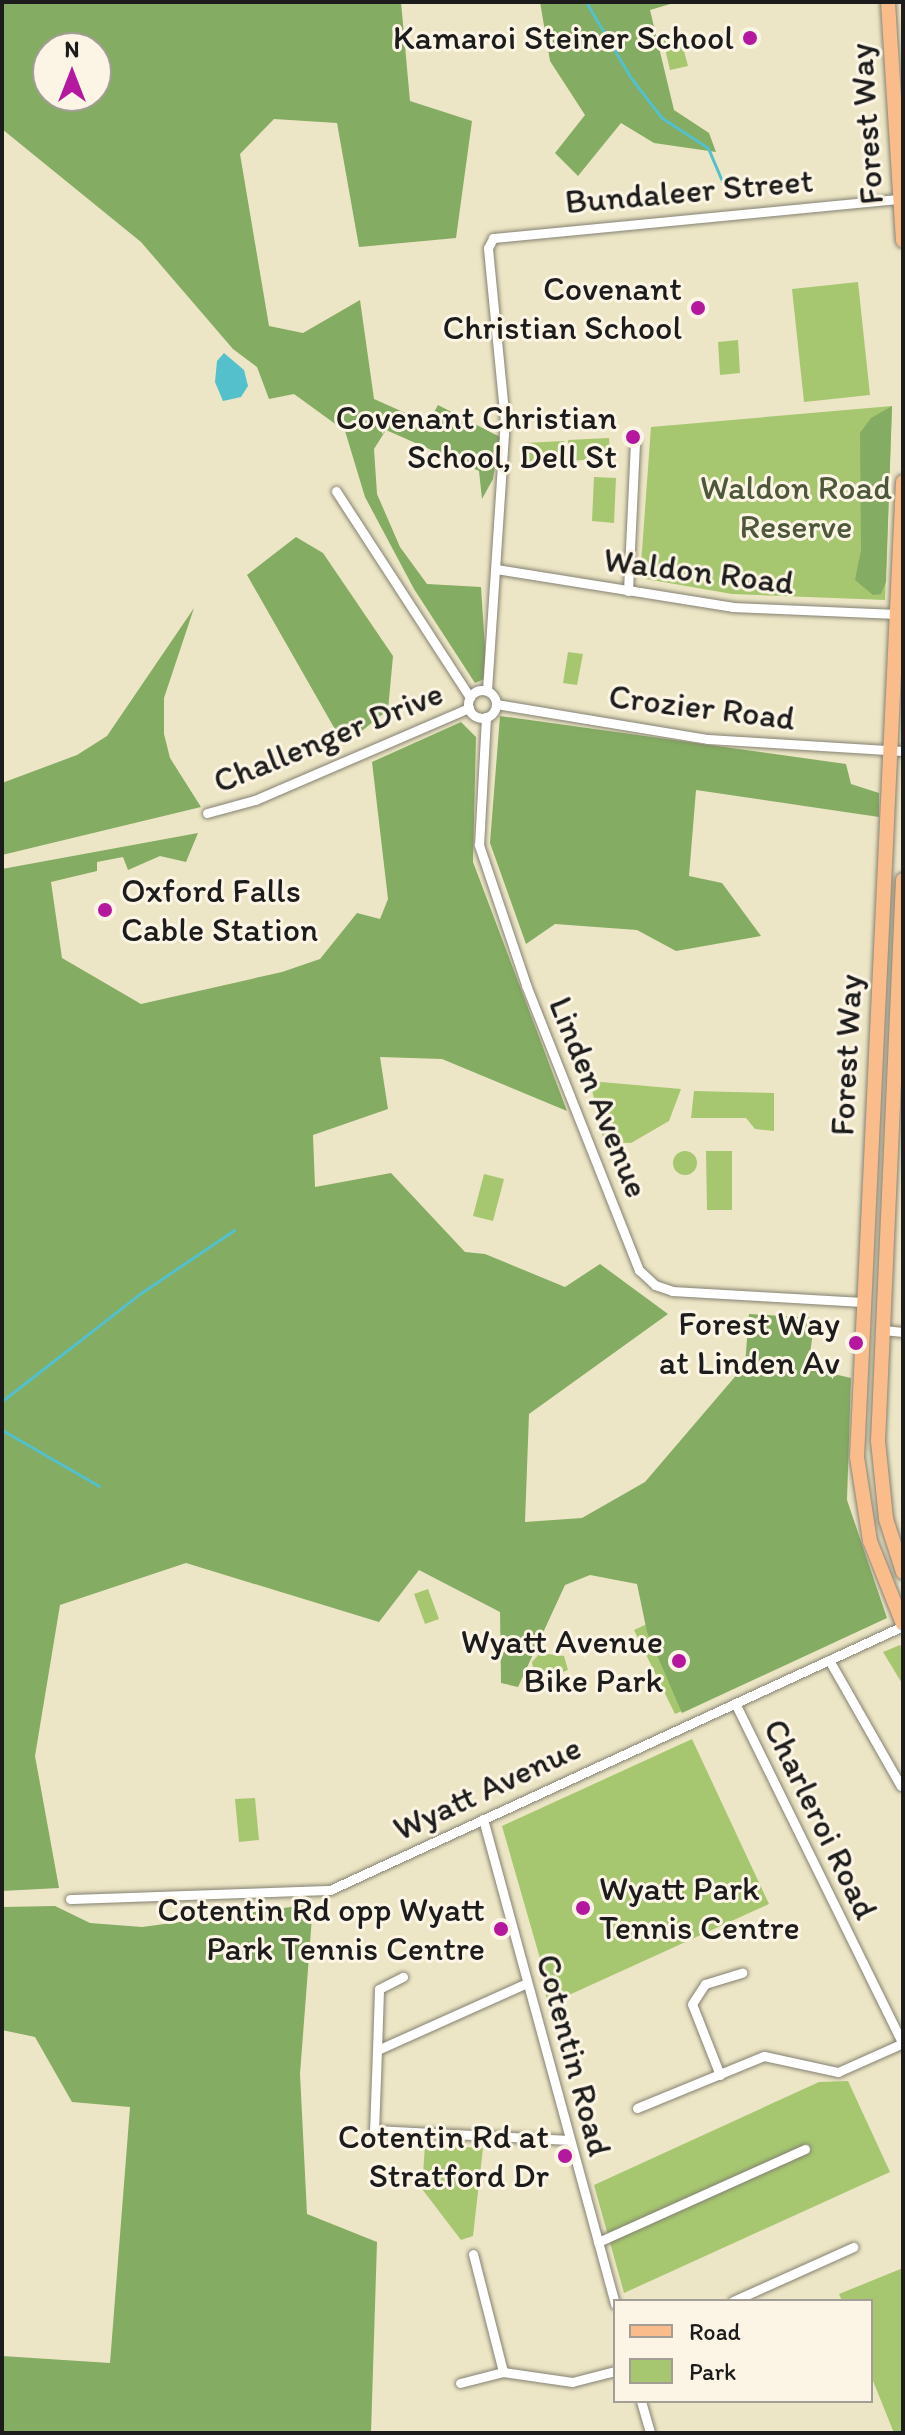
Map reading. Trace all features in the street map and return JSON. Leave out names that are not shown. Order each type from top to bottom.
[{"type":"main road","name":"Forest Way","points":[[888,2],[903,241]]},
{"type":"main road","name":"Forest Way","points":[[903,482],[897,614],[897,750],[858,1407],[864,1515],[883,1581],[903,1625]]},
{"type":"main road","name":"Forest Way","points":[[903,880],[879,1464],[886,1519],[903,1572]]},
{"type":"main road","points":[[858,1407],[869,1344],[883,1330],[873,1319],[871,1256],[866,1240]]},
{"type":"street","name":"Bundaleer Street","points":[[496,569],[505,422],[488,248],[493,238],[511,232],[901,199]]},
{"type":"street","points":[[628,591],[635,440]]},
{"type":"street","points":[[336,491],[470,702],[486,717],[496,704],[487,690],[496,569]]},
{"type":"street","name":"Waldon Road","points":[[496,569],[732,607],[897,614]]},
{"type":"street","name":"Challenger Drive","points":[[207,813],[255,800],[470,702],[487,690]]},
{"type":"street","name":"Crozier Road","points":[[496,704],[708,739],[897,750]]},
{"type":"street","name":"Linden Avenue","points":[[486,717],[479,845],[526,985],[639,1270],[655,1285],[672,1291],[863,1302]]},
{"type":"street","points":[[883,1330],[903,1332]]},
{"type":"street","name":"Wyatt Avenue","points":[[70,1899],[330,1890],[903,1625]]},
{"type":"street","points":[[829,1660],[901,1786]]},
{"type":"street","name":"Charleroi Road","points":[[735,1703],[903,2044]]},
{"type":"street","name":"Cotentin Road","points":[[483,1819],[614,2299]]},
{"type":"street","points":[[720,2075],[692,2004],[705,1984],[742,1973]]},
{"type":"street","points":[[403,1977],[379,1989],[374,2130],[570,2140]]},
{"type":"street","points":[[377,2050],[527,1983]]},
{"type":"street","points":[[637,2108],[773,2056],[838,2072],[903,2044]]},
{"type":"street","points":[[598,2242],[805,2149]]},
{"type":"street","points":[[737,2299],[853,2247]]},
{"type":"street","points":[[473,2254],[503,2372]]},
{"type":"street","points":[[460,2383],[503,2372],[572,2382],[613,2372]]},
{"type":"street","points":[[642,2403],[650,2433]]},
{"type":"green space","points":[[2,2],[401,2],[410,101],[472,121],[456,238],[359,247],[337,123],[274,119],[240,154],[269,326],[303,333],[360,300],[374,399],[428,423],[438,405],[500,437],[493,479],[482,499],[479,471],[386,430],[374,449],[377,494],[400,547],[427,584],[481,587],[487,678],[475,683],[414,589],[365,497],[345,431],[294,394],[269,399],[257,367],[233,349],[141,242],[2,129]]},
{"type":"green space","points":[[540,2],[677,2],[650,10],[674,110],[709,133],[716,152],[654,143],[621,123],[578,176],[555,153],[585,115],[550,61]]},
{"type":"green space","points":[[680,36],[688,66],[670,70],[663,40]]},
{"type":"green space","points":[[858,282],[870,395],[804,402],[792,289]]},
{"type":"green space","points":[[738,340],[740,373],[720,375],[718,342]]},
{"type":"green space","name":"Waldon Road Reserve","points":[[892,406],[885,600],[732,594],[640,578],[651,427]]},
{"type":"green space","points":[[892,406],[886,582],[881,594],[873,595],[855,580],[861,550],[860,433],[871,418]]},
{"type":"green space","points":[[609,438],[610,458],[569,461],[568,440]]},
{"type":"green space","points":[[564,441],[566,461],[525,463],[524,443]]},
{"type":"green space","points":[[594,477],[616,478],[614,523],[592,521]]},
{"type":"green space","points":[[296,537],[323,553],[393,656],[388,710],[344,745],[247,575]]},
{"type":"green space","points":[[194,608],[164,698],[164,734],[170,758],[201,807],[2,855],[2,783],[77,755],[107,736]]},
{"type":"green space","points":[[568,652],[583,654],[577,685],[563,683]]},
{"type":"green space","points":[[500,716],[846,764],[851,784],[879,793],[879,817],[696,790],[689,876],[722,883],[761,936],[676,951],[637,930],[555,924],[526,944],[490,843]]},
{"type":"green space","points":[[461,722],[476,737],[473,862],[567,1111],[442,1059],[380,1057],[388,1109],[313,1135],[315,1187],[391,1173],[465,1252],[485,1254],[565,1287],[600,1264],[668,1314],[529,1414],[525,1522],[582,1518],[645,1482],[745,1365],[749,1314],[815,1318],[808,1368],[851,1378],[847,1500],[887,1618],[682,1713],[647,1632],[637,1584],[590,1575],[565,1585],[518,1687],[501,1683],[500,1612],[419,1570],[379,1622],[186,1563],[60,1605],[35,1756],[59,1888],[2,1891],[2,869],[198,833],[186,862],[160,856],[128,870],[123,857],[97,862],[97,871],[51,882],[62,958],[141,1004],[282,972],[320,959],[357,913],[380,919],[388,899],[372,762]]},
{"type":"green space","points":[[590,1081],[681,1089],[669,1121],[631,1143],[604,1142]]},
{"type":"green space","points":[[694,1091],[774,1093],[774,1131],[755,1129],[746,1118],[691,1118]]},
{"type":"green space","points":[[685,1151],[694,1154],[697,1163],[694,1172],[685,1175],[676,1172],[673,1163],[676,1154]]},
{"type":"green space","points":[[706,1151],[732,1151],[732,1210],[707,1210]]},
{"type":"green space","points":[[484,1174],[504,1179],[493,1221],[473,1216]]},
{"type":"green space","points":[[428,1589],[439,1619],[425,1624],[414,1594]]},
{"type":"green space","name":"Wyatt Avenue Bike Park","points":[[684,1607],[724,1693],[675,1714],[634,1630]]},
{"type":"green space","points":[[900,1645],[903,1650],[903,1685],[883,1652]]},
{"type":"green space","points":[[540,1653],[564,1656],[568,1670],[550,1677],[534,1673],[532,1662]]},
{"type":"green space","points":[[692,1739],[769,1904],[547,2005],[543,1969],[502,1826]]},
{"type":"green space","points":[[255,1798],[259,1840],[239,1842],[235,1799]]},
{"type":"green space","points":[[313,1904],[300,2074],[307,2214],[377,2242],[371,2433],[2,2433],[2,2356],[110,2363],[130,2107],[72,2102],[35,2037],[2,2030],[2,1907],[55,1906],[90,1923],[142,1927]]},
{"type":"green space","points":[[848,2081],[890,2172],[624,2293],[594,2185],[819,2082]]},
{"type":"green space","points":[[425,2145],[483,2148],[473,2236],[461,2240],[422,2189]]},
{"type":"green space","points":[[903,2268],[903,2433],[894,2433],[873,2381],[873,2299],[841,2299],[839,2294]]},
{"type":"water","points":[[224,353],[244,370],[248,386],[241,397],[223,401],[215,382],[217,361]]},
{"type":"waterway","points":[[586,2],[631,78],[662,118],[708,148],[723,183]]},
{"type":"waterway","points":[[2,1401],[138,1295],[234,1230]]},
{"type":"waterway","points":[[2,1430],[99,1486]]},
{"type":"place","name":"Kamaroi Steiner School","points":[[750,38]]},
{"type":"place","name":"Covenant Christian School","points":[[698,308]]},
{"type":"place","name":"Covenant Christian School, Dell St","points":[[633,437]]},
{"type":"place","name":"Oxford Falls Cable Station","points":[[105,910]]},
{"type":"place","name":"Forest Way at Linden Av","points":[[856,1343]]},
{"type":"place","name":"Wyatt Avenue Bike Park","points":[[679,1661]]},
{"type":"place","name":"Wyatt Park Tennis Centre","points":[[583,1908]]},
{"type":"place","name":"Cotentin Rd opp Wyatt Park Tennis Centre","points":[[501,1929]]},
{"type":"place","name":"Cotentin Rd at Stratford Dr","points":[[565,2156]]}]
